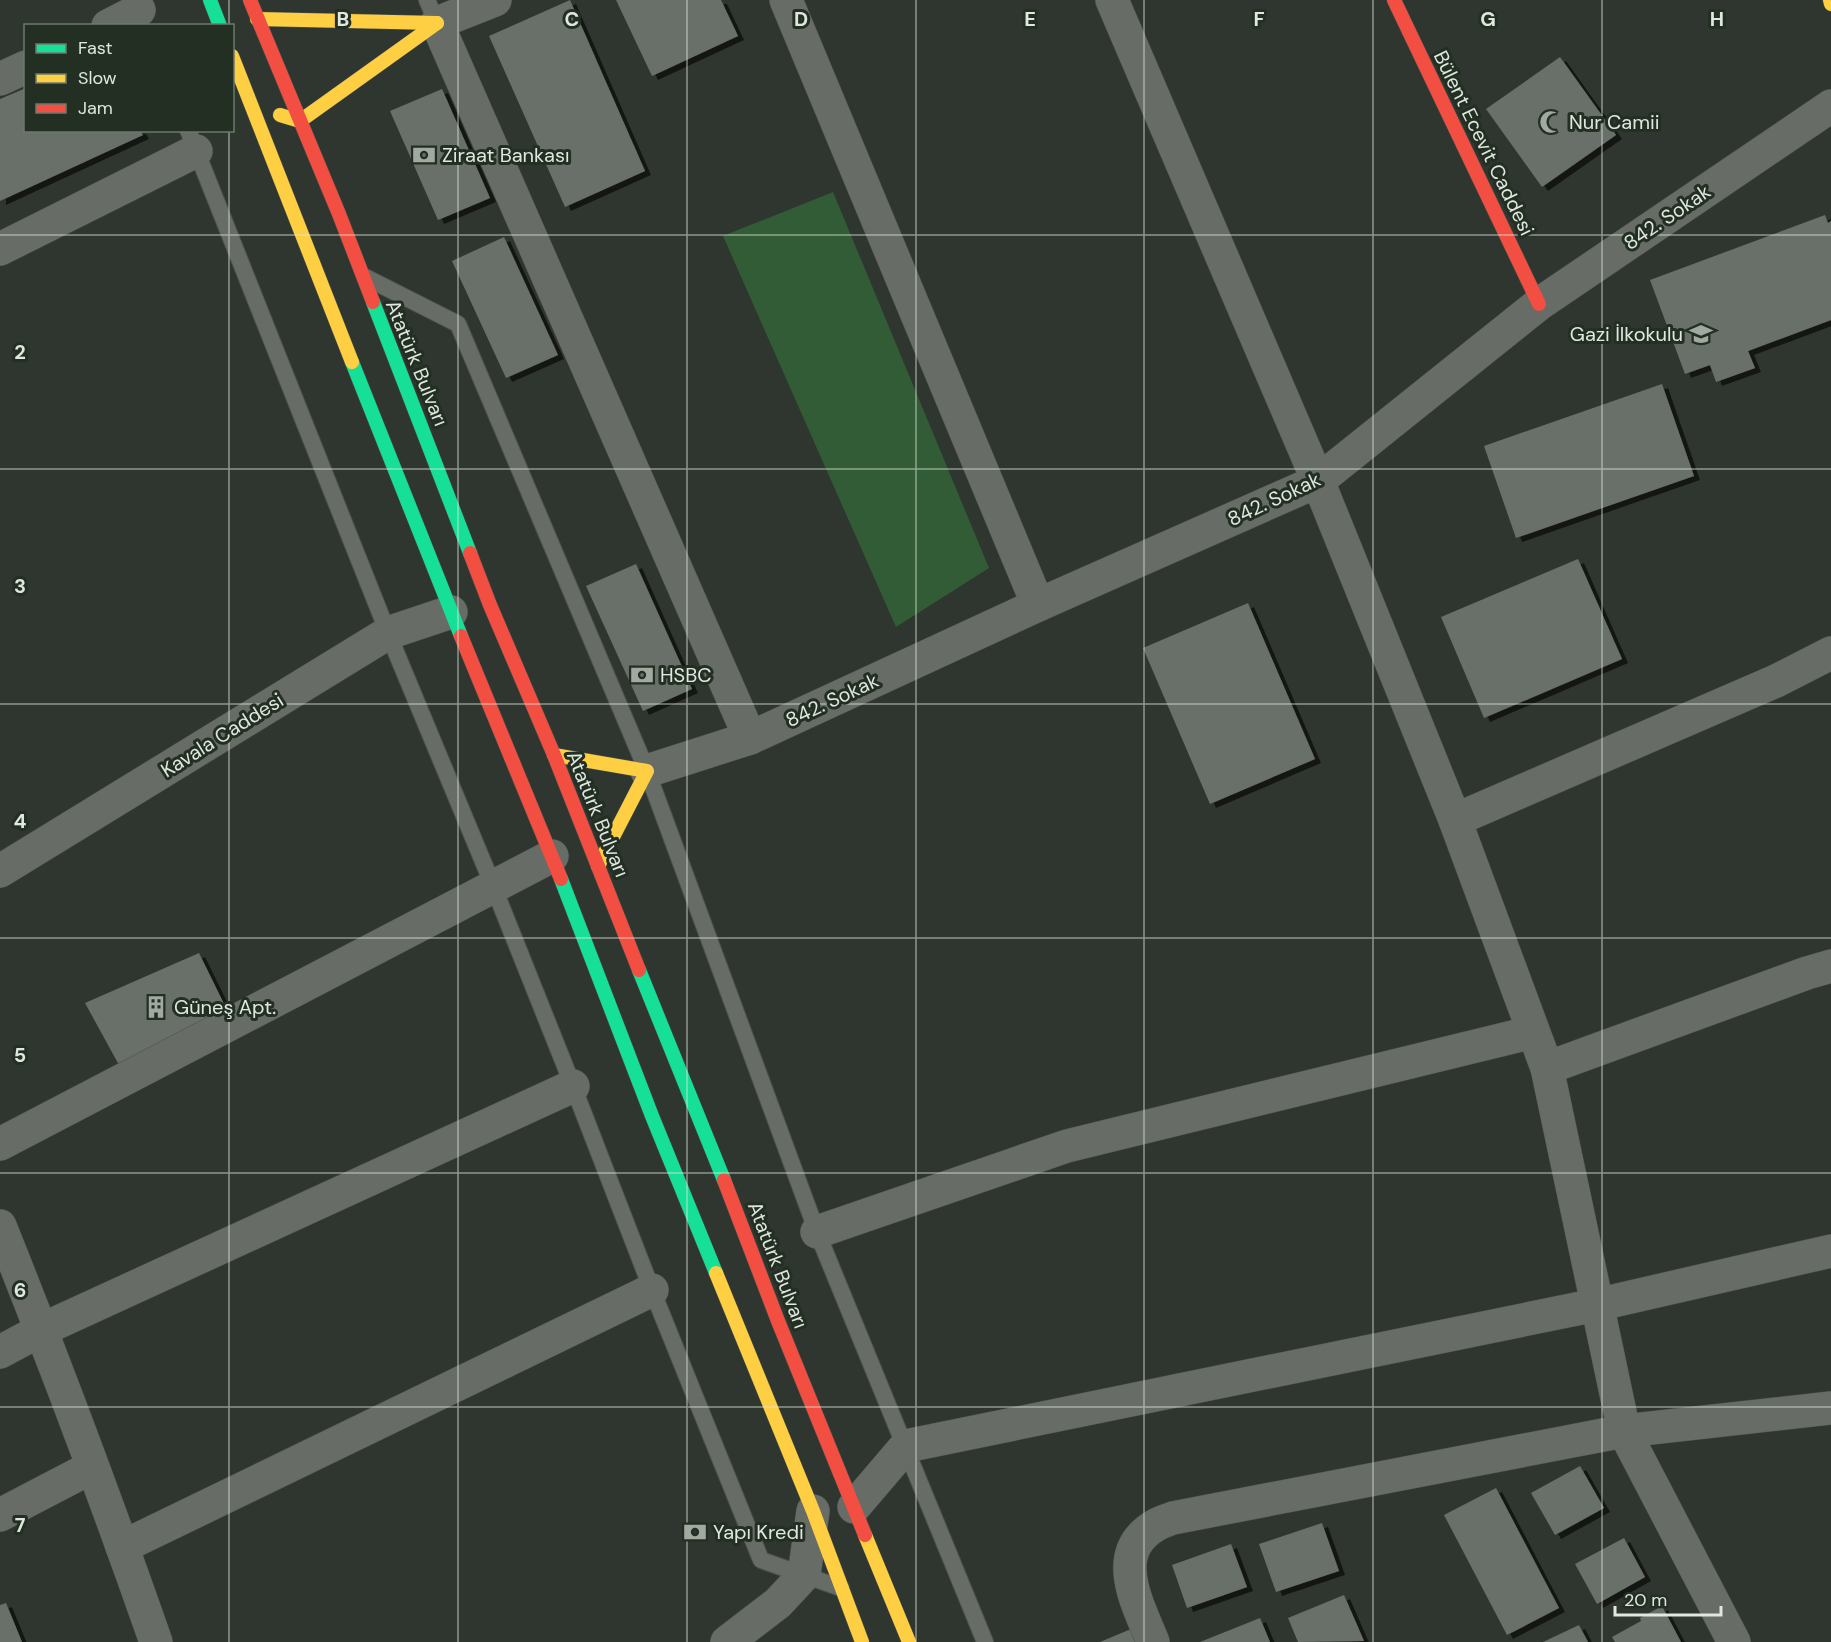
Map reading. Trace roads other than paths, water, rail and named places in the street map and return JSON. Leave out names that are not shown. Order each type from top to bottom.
[{"type":"main road","points":[[210,0],[219,24]]},
{"type":"main road","name":"Atatürk Bulvarı","points":[[250,0],[339,214],[490,605],[554,755],[778,1321],[909,1642]]},
{"type":"main road","name":"Bülent Ecevit Caddesi","points":[[1394,0],[1539,303]]},
{"type":"main road","points":[[257,19],[432,11]]},
{"type":"main road","points":[[252,106],[300,121],[432,11]]},
{"type":"main road","points":[[234,61],[451,612],[552,856],[656,1127],[813,1511],[862,1642]]},
{"type":"main road","points":[[554,755],[647,771],[598,867]]},
{"type":"street","points":[[495,0],[432,11],[750,738]]},
{"type":"street","points":[[786,0],[1038,605]]},
{"type":"street","points":[[1112,0],[1318,481],[1455,820],[1547,1068],[1624,1431],[1734,1642]]},
{"type":"street","points":[[113,24],[140,12]]},
{"type":"street","points":[[0,79],[24,68]]},
{"type":"street","name":"842. Sokak","points":[[647,771],[750,738],[1038,605],[1318,481],[1539,303],[1831,106]]},
{"type":"street","points":[[0,249],[192,141]]},
{"type":"street","name":"Kavala Caddesi","points":[[0,872],[388,633],[451,612]]},
{"type":"street","points":[[1455,820],[1776,681],[1831,653]]},
{"type":"street","points":[[0,1144],[552,856]]},
{"type":"street","points":[[1547,1068],[1831,966]]},
{"type":"street","points":[[817,1232],[1066,1146],[1533,1032]]},
{"type":"street","points":[[0,1352],[42,1330],[573,1086]]},
{"type":"street","points":[[0,1226],[42,1330],[156,1642]]},
{"type":"street","points":[[854,1508],[906,1446],[1596,1305],[1831,1251]]},
{"type":"street","points":[[122,1547],[652,1290]]},
{"type":"street","points":[[1153,1642],[1132,1589],[1130,1563],[1133,1548],[1142,1537],[1156,1525],[1173,1518],[1624,1431],[1831,1408]]},
{"type":"street","points":[[0,1515],[92,1467]]},
{"type":"street","points":[[727,1642],[778,1603],[804,1575],[813,1511]]},
{"type":"lane","points":[[192,141],[388,633],[494,888],[761,1560],[842,1588]]},
{"type":"lane","points":[[362,275],[458,324],[647,771],[817,1232],[985,1642]]},
{"type":"place","name":"Nur Camii","points":[[1551,122]]},
{"type":"place","name":"Ziraat Bankası","points":[[424,155]]},
{"type":"place","name":"Gazi İlkokulu","points":[[1701,334]]},
{"type":"place","name":"HSBC","points":[[642,675]]},
{"type":"place","name":"Güneş Apt.","points":[[156,1007]]},
{"type":"place","name":"Yapı Kredi","points":[[695,1532]]}]
